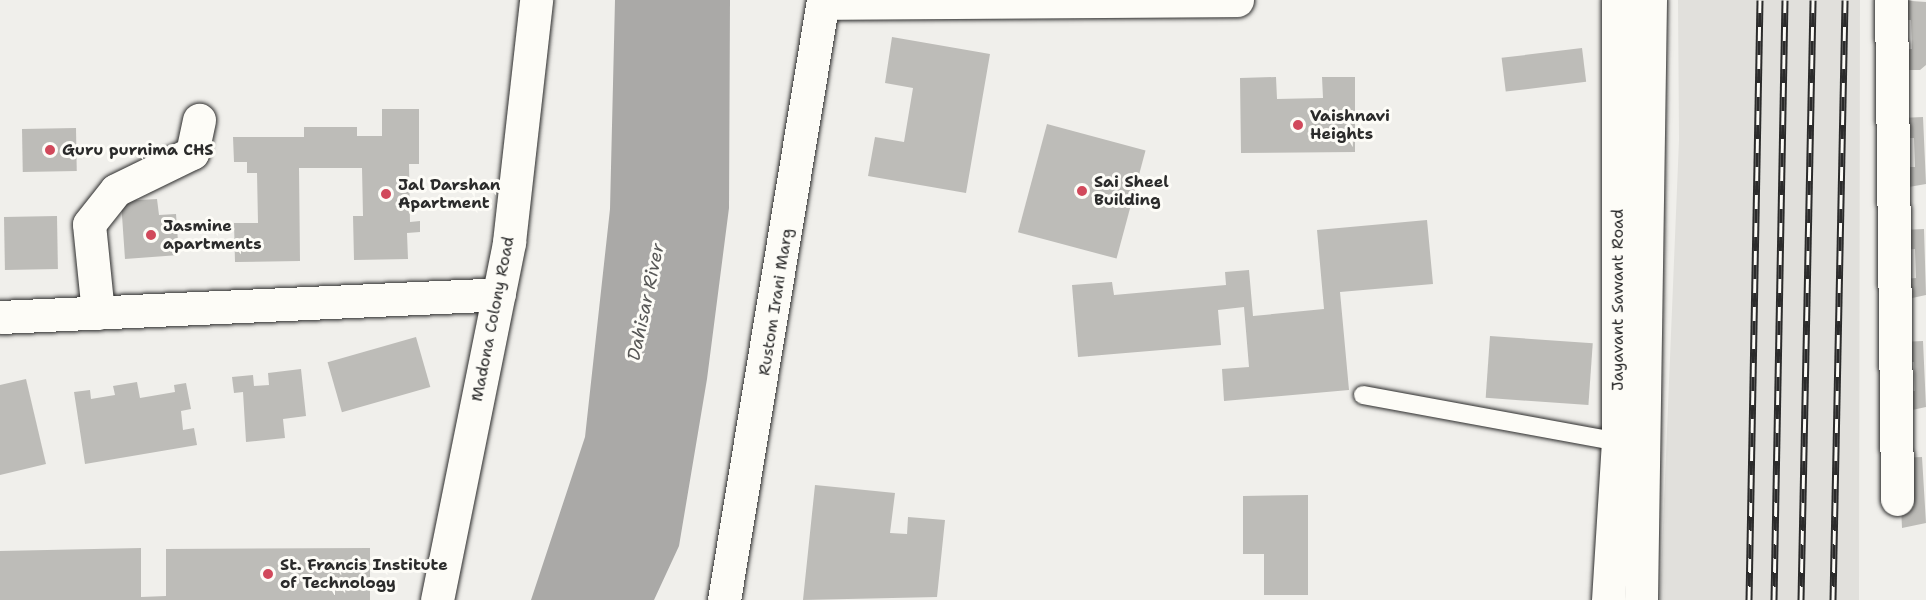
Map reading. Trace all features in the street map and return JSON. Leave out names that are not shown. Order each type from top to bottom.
[{"type":"street","name":"Madona Colony Road","points":[[437,600],[498,294],[536,0]]},
{"type":"street","points":[[823,1],[1237,0]]},
{"type":"street","name":"Jayavant Sawant Road","points":[[1608,600],[1618,442],[1618,0]]},
{"type":"street","name":"Jayavant Sawant Road","points":[[1641,600],[1650,0]]},
{"type":"street","points":[[1891,0],[1897,499]]},
{"type":"street","name":"Rustom Irani Marg","points":[[724,600],[823,1]]},
{"type":"street","points":[[98,312],[89,224],[116,190],[192,153],[199,120]]},
{"type":"street","points":[[0,317],[498,294]]},
{"type":"lane","points":[[1363,394],[1618,442]]},
{"type":"shaded area","points":[[1678,0],[1860,0],[1859,600],[1660,600],[1679,140]]},
{"type":"water","name":"Dahisar River","points":[[615,0],[730,0],[729,208],[707,379],[679,546],[654,600],[531,600],[585,437],[610,209]]},
{"type":"building","points":[[1897,0],[1926,2],[1926,65],[1920,70],[1900,70],[1899,49],[1912,49],[1911,20],[1898,20]]},
{"type":"building","points":[[892,37],[990,54],[966,193],[868,176],[875,137],[904,142],[913,88],[885,83]]},
{"type":"building","points":[[1582,48],[1586,82],[1506,92],[1502,58]]},
{"type":"building","name":"Vaishnavi Heights","points":[[1276,77],[1277,99],[1323,98],[1322,77],[1355,77],[1355,152],[1241,153],[1240,78]]},
{"type":"building","name":"Jal Darshan Apartment","points":[[382,109],[419,109],[419,164],[409,164],[410,222],[420,221],[420,232],[407,233],[408,259],[354,260],[353,216],[363,216],[362,168],[299,168],[300,261],[235,262],[234,223],[258,223],[257,173],[247,173],[247,162],[234,162],[233,137],[304,137],[304,127],[357,127],[357,136],[382,136]]},
{"type":"building","points":[[1923,117],[1926,184],[1903,188],[1902,167],[1915,167],[1914,138],[1901,138],[1901,118]]},
{"type":"building","name":"Sai Sheel Building","points":[[1047,124],[1146,150],[1117,259],[1018,232]]},
{"type":"building","name":"Guru purnima CHS","points":[[76,128],[77,171],[23,172],[22,129]]},
{"type":"building","name":"Jasmine apartments","points":[[157,199],[159,215],[176,214],[179,255],[125,259],[121,201]]},
{"type":"building","points":[[57,216],[58,269],[5,270],[4,217]]},
{"type":"building","points":[[1427,220],[1433,284],[1340,292],[1349,390],[1224,401],[1222,369],[1249,367],[1244,307],[1218,310],[1221,345],[1078,357],[1072,285],[1112,282],[1114,295],[1226,285],[1225,272],[1249,270],[1253,316],[1324,309],[1317,230]]},
{"type":"building","points":[[1924,229],[1926,295],[1903,300],[1903,279],[1916,278],[1915,249],[1902,250],[1902,230]]},
{"type":"building","points":[[1490,336],[1593,343],[1588,405],[1486,398]]},
{"type":"building","points":[[416,337],[430,387],[342,412],[328,362]]},
{"type":"building","points":[[1923,341],[1926,407],[1903,412],[1902,391],[1915,391],[1914,362],[1901,362],[1901,342]]},
{"type":"building","points":[[301,369],[306,416],[283,419],[285,438],[246,442],[243,392],[234,393],[232,377],[253,375],[254,386],[269,385],[268,373]]},
{"type":"building","points":[[26,379],[46,464],[0,475],[0,385]]},
{"type":"building","points":[[137,382],[140,398],[175,392],[174,385],[186,383],[191,409],[181,411],[183,430],[194,428],[197,445],[85,464],[74,392],[90,390],[91,399],[115,395],[113,386]]},
{"type":"building","points":[[1922,457],[1926,523],[1902,528],[1901,507],[1914,506],[1913,477],[1900,458]]},
{"type":"building","points":[[815,485],[895,493],[890,533],[907,534],[908,517],[945,520],[937,597],[803,600]]},
{"type":"building","points":[[1308,495],[1308,595],[1264,595],[1264,554],[1243,554],[1243,496]]},
{"type":"building","name":"St. Francis Institute of Technology","points":[[141,548],[141,597],[166,596],[166,549],[370,548],[370,600],[0,600],[0,551]]},
{"type":"railway","points":[[1749,600],[1760,0]]},
{"type":"railway","points":[[1774,600],[1785,0]]},
{"type":"railway","points":[[1801,600],[1813,0]]},
{"type":"railway","points":[[1833,600],[1845,0]]},
{"type":"place","name":"Vaishnavi Heights","points":[[1298,125]]},
{"type":"place","name":"Guru purnima CHS","points":[[50,150]]},
{"type":"place","name":"Sai Sheel Building","points":[[1082,191]]},
{"type":"place","name":"Jal Darshan Apartment","points":[[386,194]]},
{"type":"place","name":"Jasmine apartments","points":[[151,235]]},
{"type":"place","name":"St. Francis Institute of Technology","points":[[268,574]]}]
